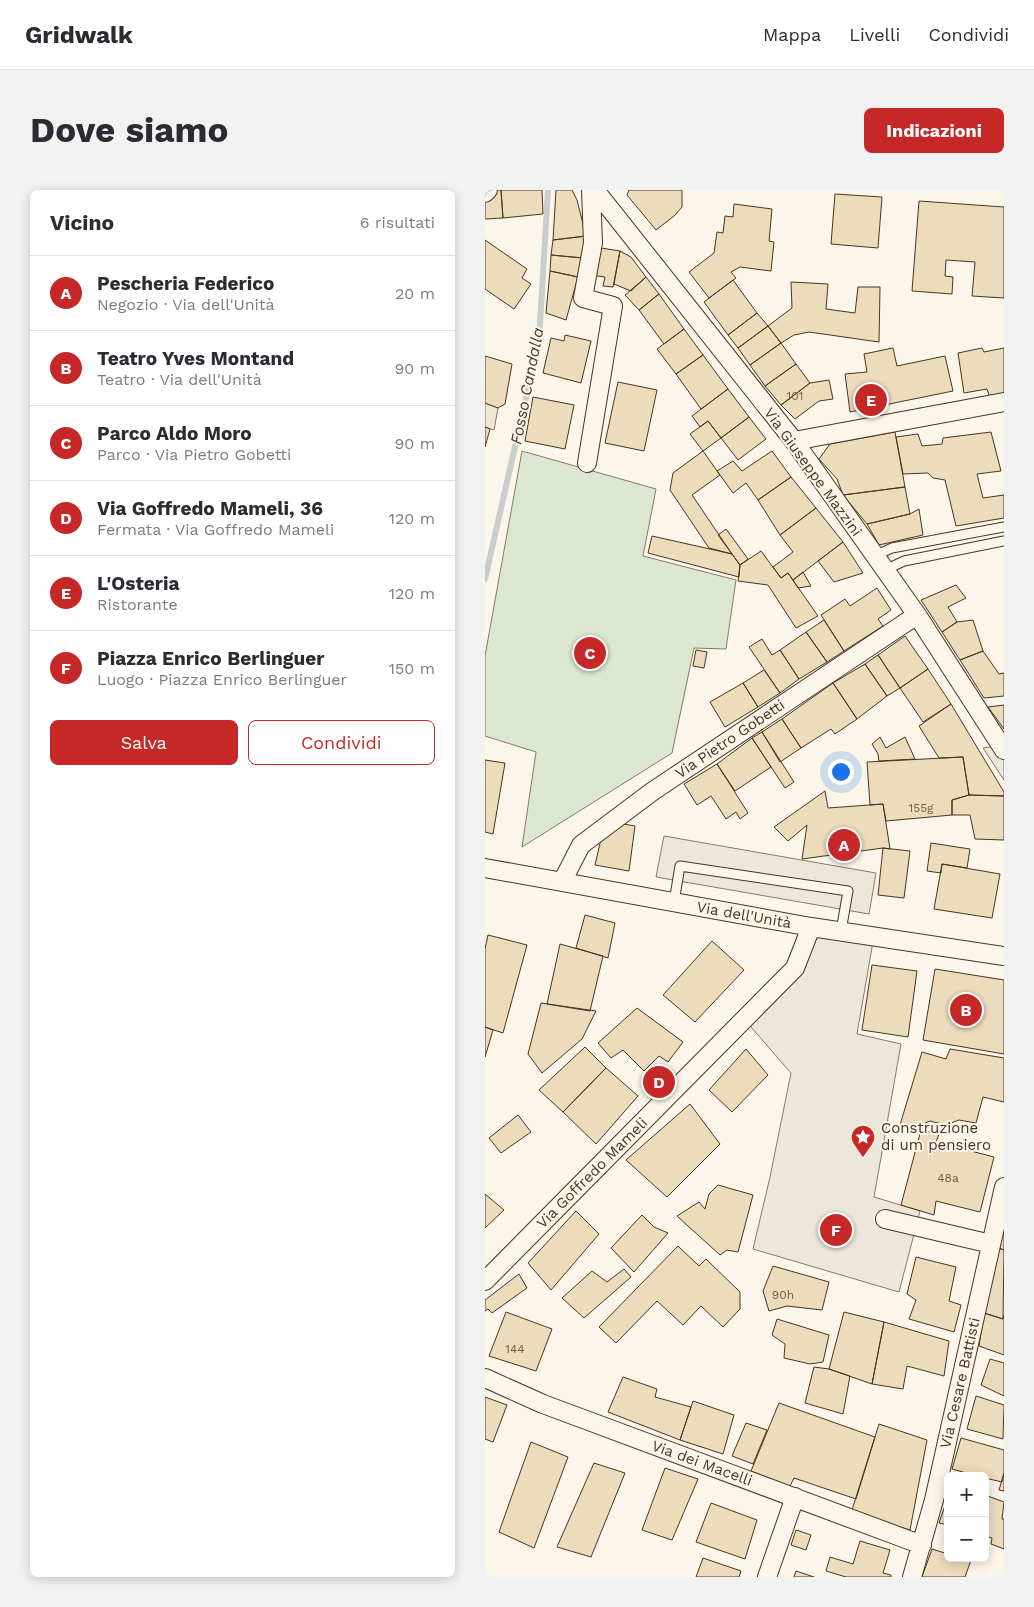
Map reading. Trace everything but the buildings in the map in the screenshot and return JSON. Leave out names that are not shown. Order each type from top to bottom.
[{"type":"street","points":[[485,193],[488,190]]},
{"type":"street","points":[[587,463],[613,306],[583,298],[593,243],[593,190]]},
{"type":"street","name":"Via Giuseppe Mazzini","points":[[593,190],[607,197],[793,441],[917,615],[1004,750]]},
{"type":"street","points":[[793,441],[1004,402]]},
{"type":"street","name":"Via Pietro Gobetti","points":[[562,882],[581,845],[631,807],[917,615]]},
{"type":"street","name":"Via dell'Unità","points":[[485,868],[811,927],[1004,956]]},
{"type":"street","name":"Via Goffredo Mameli","points":[[485,1281],[795,968],[811,927]]},
{"type":"street","name":"Via Cesare Battisti","points":[[912,1577],[934,1500],[1004,1187]]},
{"type":"street","points":[[885,1219],[991,1244]]},
{"type":"street","name":"Via dei Macelli","points":[[485,1378],[543,1404],[922,1545]]},
{"type":"street","points":[[767,1577],[795,1498]]},
{"type":"lane","points":[[879,563],[892,548],[1004,527]]},
{"type":"lane","points":[[879,563],[904,561],[1004,541]]},
{"type":"lane","points":[[674,902],[679,866],[847,891],[841,931]]},
{"type":"green space","points":[[522,451],[656,489],[643,556],[736,580],[726,649],[694,648],[672,753],[522,847],[536,752],[485,736],[485,656]]},
{"type":"shaded area","points":[[485,403],[498,408],[494,430],[485,427]]},
{"type":"shaded area","points":[[1004,745],[1004,780],[983,748]]},
{"type":"shaded area","points":[[664,836],[876,873],[869,914],[656,877]]},
{"type":"shaded area","points":[[811,927],[874,936],[857,1034],[901,1044],[874,1197],[920,1211],[899,1292],[753,1249],[791,1073],[744,1019],[795,968]]},
{"type":"waterway","name":"Fosso Candalla","points":[[485,579],[539,341],[548,190]]},
{"type":"place","name":"L'Osteria","points":[[871,400]]},
{"type":"place","name":"Parco Aldo Moro","points":[[590,653]]},
{"type":"place","name":"Pescheria Federico","points":[[844,845]]},
{"type":"place","name":"Teatro Yves Montand","points":[[966,1010]]},
{"type":"place","name":"Via Goffredo Mameli, 36","points":[[659,1082]]},
{"type":"place","name":"Construzione di um pensiero","points":[[863,1158]]},
{"type":"place","name":"Piazza Enrico Berlinguer","points":[[836,1230]]}]
